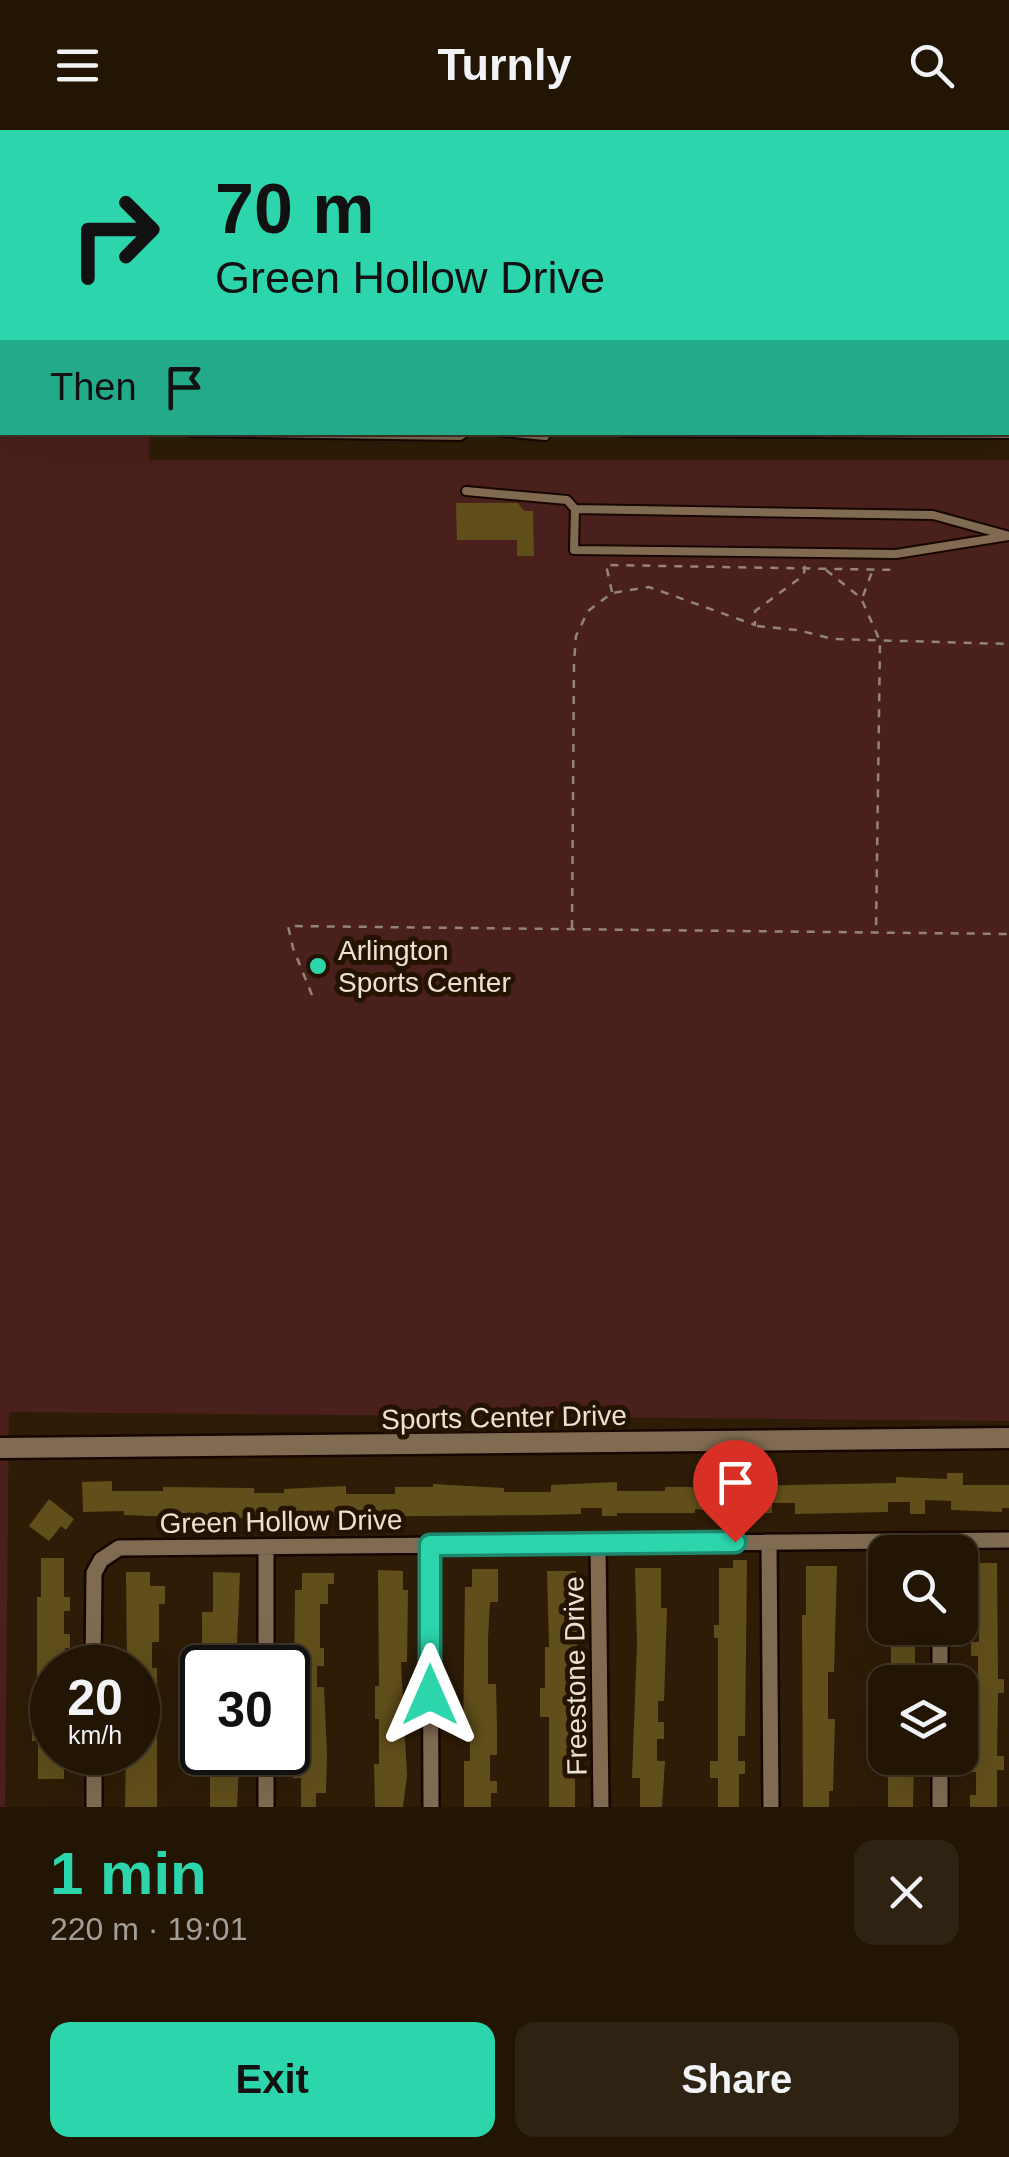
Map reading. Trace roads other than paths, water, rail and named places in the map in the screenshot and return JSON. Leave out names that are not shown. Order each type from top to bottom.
[{"type":"street","name":"Sports Center Drive","points":[[0,1448],[1009,1438]]},
{"type":"street","name":"Green Hollow Drive","points":[[978,1543],[1009,1540]]},
{"type":"street","points":[[769,1542],[771,1807]]},
{"type":"street","name":"Freestone Drive","points":[[598,1544],[601,1807]]},
{"type":"street","name":"Green Hollow Drive","points":[[93,1645],[94,1573],[98,1564],[119,1548],[868,1544]]},
{"type":"street","points":[[430,1545],[431,1807]]},
{"type":"street","points":[[266,1546],[266,1645]]},
{"type":"street","points":[[94,1775],[94,1807]]},
{"type":"street","points":[[266,1775],[266,1807]]},
{"type":"street","points":[[940,1775],[940,1807]]},
{"type":"lane","points":[[393,435],[462,435]]},
{"type":"lane","points":[[466,491],[567,500],[575,509],[574,550],[896,554],[1009,536],[933,515],[575,509]]},
{"type":"place","name":"Arlington Sports Center","points":[[318,966]]}]
